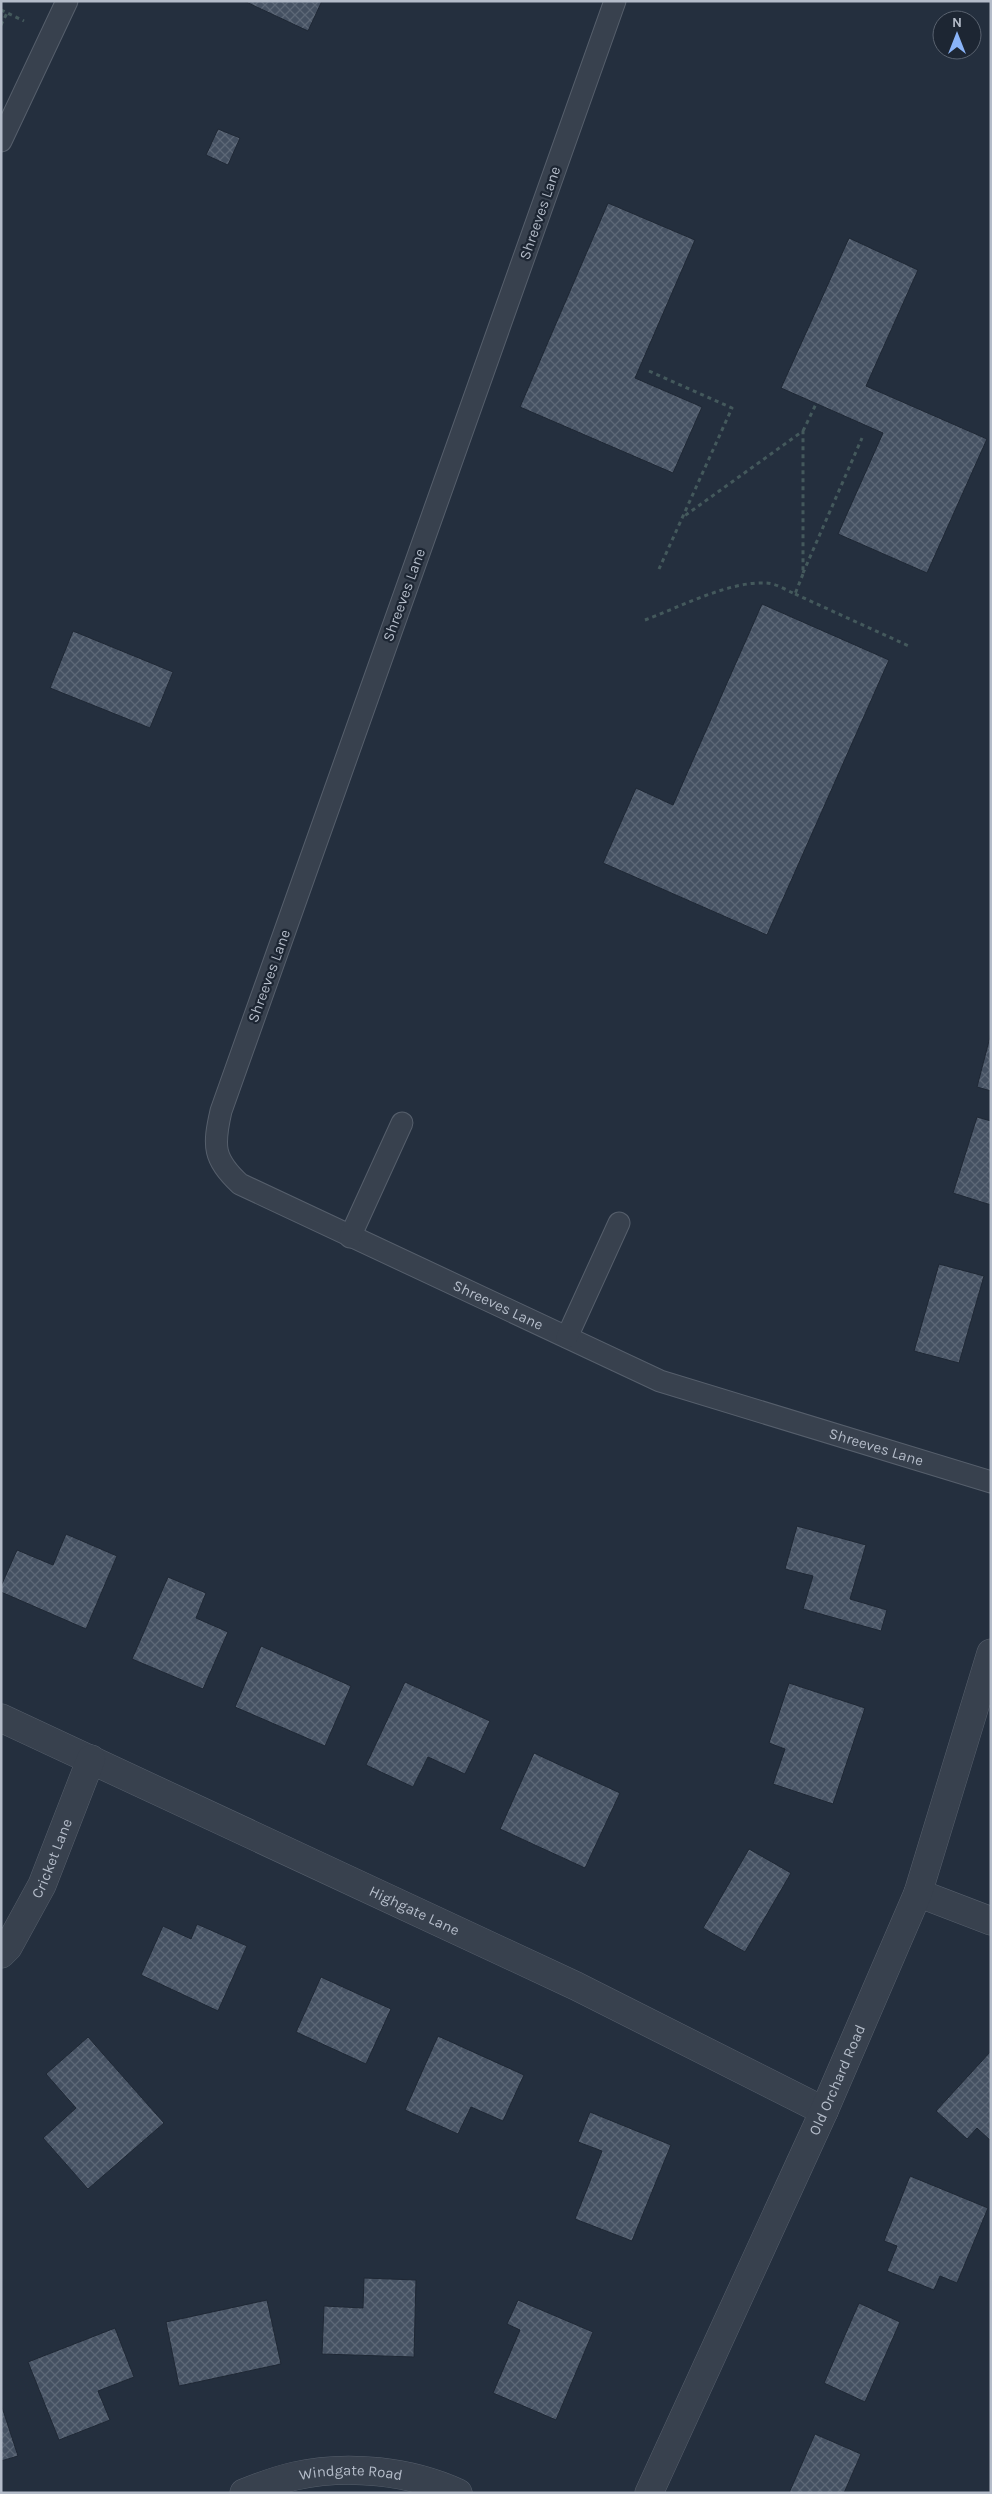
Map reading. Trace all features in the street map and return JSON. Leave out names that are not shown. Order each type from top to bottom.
[{"type":"street","name":"Old Orchard Road","points":[[649,2493],[824,2111],[918,1893],[991,1653]]},
{"type":"street","name":"Highgate Lane","points":[[1,1718],[91,1758],[576,1986],[824,2111]]},
{"type":"street","name":"Cricket Lane","points":[[1,1954],[8,1947],[42,1884],[91,1758]]},
{"type":"street","points":[[918,1893],[991,1921]]},
{"type":"street","name":"Windgate Road","points":[[244,2493],[296,2476],[344,2472],[406,2476],[439,2484],[458,2493]]},
{"type":"lane","points":[[1,141],[67,1]]},
{"type":"lane","name":"Shreeves Lane","points":[[615,1],[221,1111],[215,1138],[218,1156],[226,1172],[240,1184],[660,1381],[991,1482]]},
{"type":"lane","points":[[350,1237],[402,1123]]},
{"type":"lane","points":[[566,1337],[619,1223]]},
{"type":"path","points":[[1,25],[7,13]]},
{"type":"path","points":[[649,371],[732,408],[658,569]]},
{"type":"path","points":[[803,574],[803,432],[816,404]]},
{"type":"path","points":[[682,517],[803,432]]},
{"type":"path","points":[[795,594],[862,438]]},
{"type":"path","points":[[645,620],[713,594],[747,584],[768,583],[911,647]]},
{"type":"building","points":[[244,1],[322,1],[308,31]]},
{"type":"building","points":[[218,129],[240,138],[228,165],[206,155]]},
{"type":"building","points":[[608,203],[695,240],[635,378],[702,407],[673,473],[520,407]]},
{"type":"building","points":[[849,238],[918,270],[866,386],[987,439],[927,573],[838,534],[883,433],[781,388]]},
{"type":"building","points":[[762,604],[889,660],[767,935],[603,863],[636,788],[673,805]]},
{"type":"building","points":[[73,631],[173,672],[150,728],[50,688]]},
{"type":"building","points":[[991,1033],[991,1091],[977,1087]]},
{"type":"building","points":[[977,1117],[991,1121],[991,1205],[953,1193]]},
{"type":"building","points":[[939,1264],[984,1276],[959,1363],[914,1351]]},
{"type":"building","points":[[797,1526],[866,1545],[850,1599],[887,1610],[881,1631],[803,1609],[813,1576],[785,1569]]},
{"type":"building","points":[[66,1534],[117,1556],[86,1629],[1,1592],[1,1586],[17,1550],[53,1565]]},
{"type":"building","points":[[168,1577],[206,1593],[196,1618],[228,1632],[203,1689],[132,1659]]},
{"type":"building","points":[[261,1646],[351,1686],[325,1746],[235,1707]]},
{"type":"building","points":[[405,1682],[490,1721],[465,1774],[428,1757],[413,1787],[366,1765]]},
{"type":"building","points":[[789,1683],[865,1708],[833,1804],[773,1784],[785,1749],[769,1743]]},
{"type":"building","points":[[534,1753],[620,1793],[585,1868],[500,1829]]},
{"type":"building","points":[[749,1849],[791,1873],[745,1952],[703,1928]]},
{"type":"building","points":[[197,1924],[247,1946],[218,2011],[141,1975],[163,1926],[191,1939]]},
{"type":"building","points":[[321,1977],[391,2009],[366,2064],[296,2032]]},
{"type":"building","points":[[438,2036],[524,2075],[503,2121],[471,2107],[458,2134],[405,2110]]},
{"type":"building","points":[[88,2037],[164,2123],[88,2189],[43,2138],[76,2108],[46,2074]]},
{"type":"building","points":[[991,2051],[991,2141],[977,2128],[967,2139],[936,2111]]},
{"type":"building","points":[[590,2112],[671,2145],[632,2241],[575,2219],[602,2151],[578,2142]]},
{"type":"building","points":[[910,2176],[988,2208],[957,2283],[940,2276],[934,2290],[887,2271],[897,2246],[884,2241]]},
{"type":"building","points":[[364,2278],[416,2280],[414,2357],[322,2354],[324,2306],[363,2308]]},
{"type":"building","points":[[267,2300],[281,2364],[179,2386],[166,2322]]},
{"type":"building","points":[[518,2300],[593,2332],[556,2420],[493,2393],[520,2330],[507,2324]]},
{"type":"building","points":[[859,2303],[900,2322],[865,2402],[824,2383]]},
{"type":"building","points":[[115,2328],[134,2377],[98,2391],[110,2420],[59,2440],[28,2362]]},
{"type":"building","points":[[1,2404],[18,2456],[1,2461]]},
{"type":"building","points":[[815,2434],[861,2454],[844,2493],[789,2493]]}]
